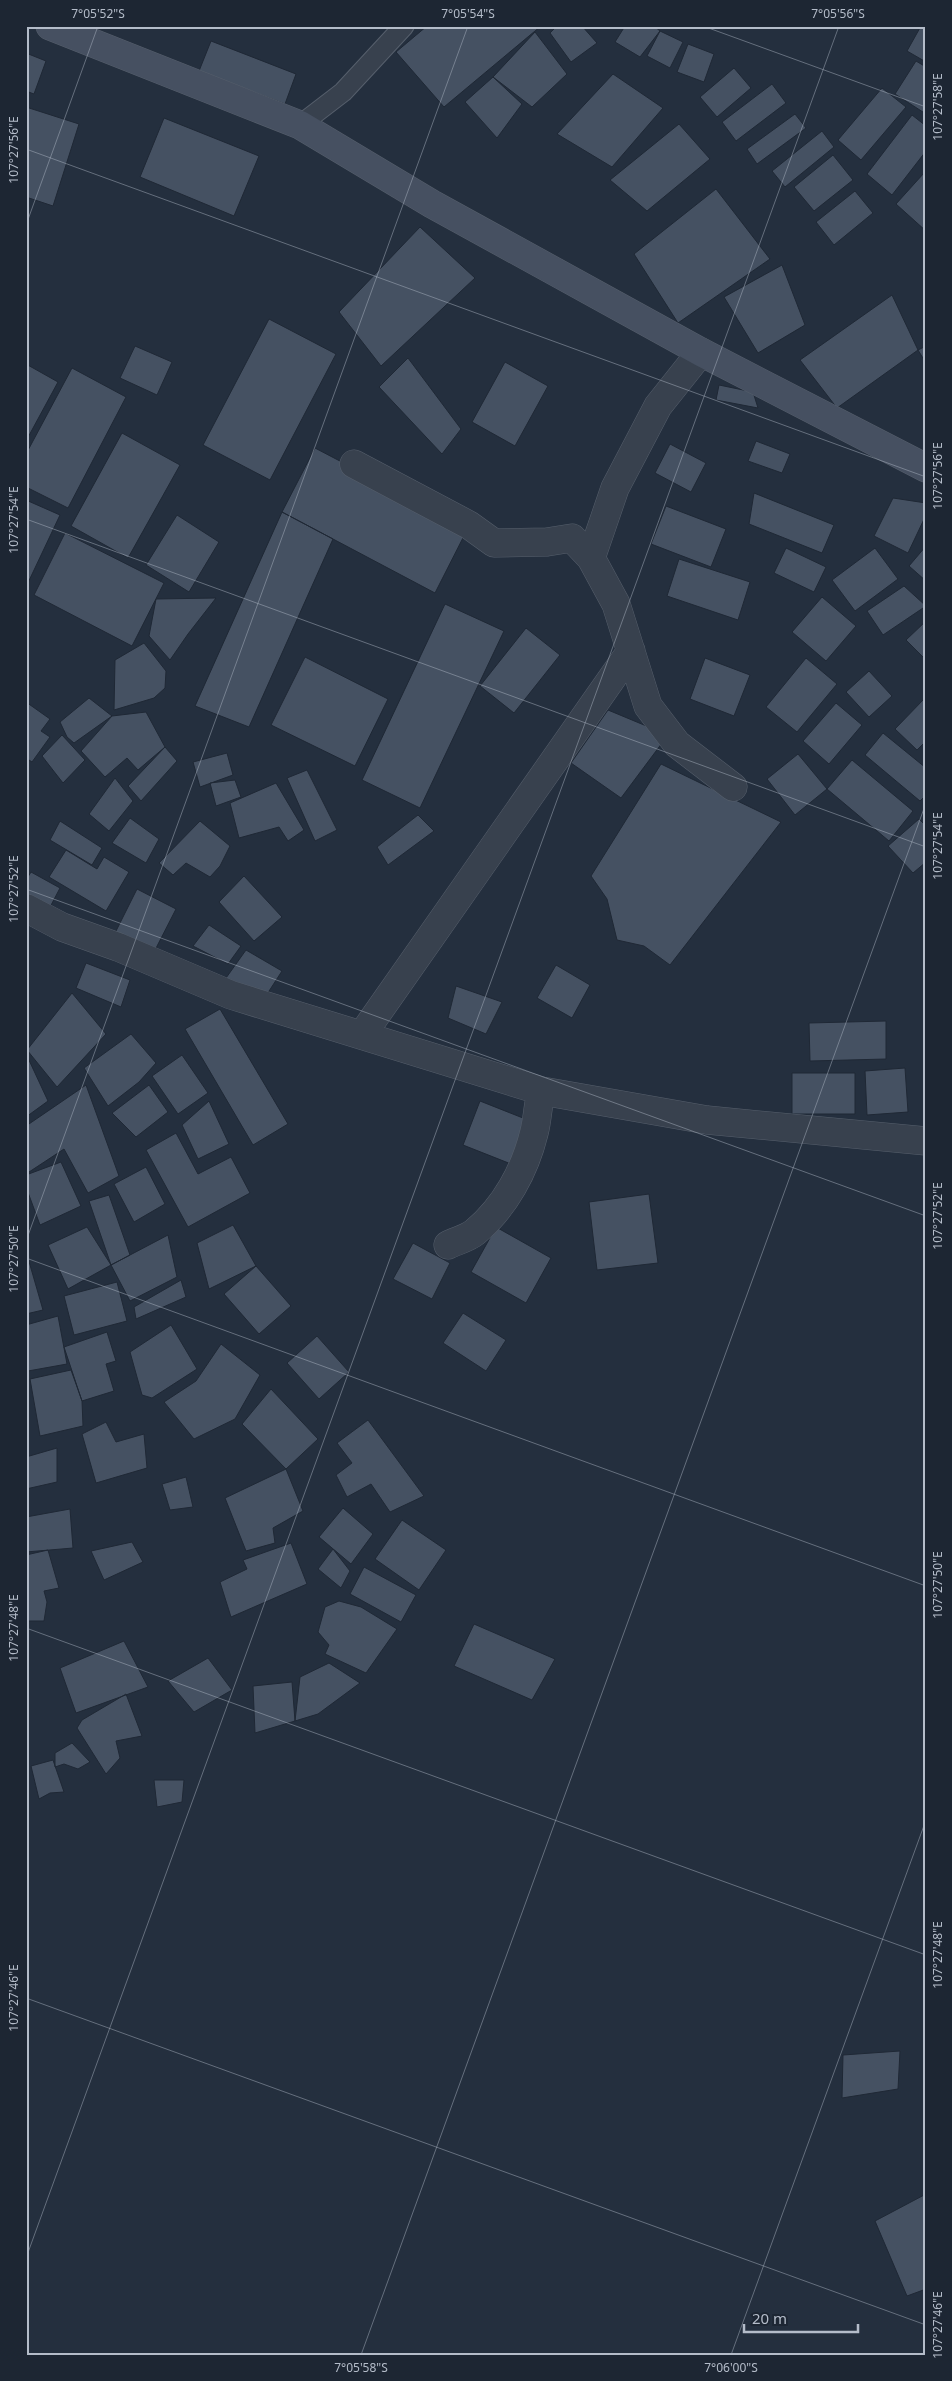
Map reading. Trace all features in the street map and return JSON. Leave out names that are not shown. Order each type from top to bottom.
[{"type":"street","points":[[50,26],[300,125],[432,204],[701,352],[926,468]]},
{"type":"street","points":[[591,558],[615,488],[658,406],[701,352]]},
{"type":"street","points":[[354,464],[469,525],[494,543],[547,542],[572,538],[591,558],[616,604],[648,706],[668,735],[677,744],[734,787]]},
{"type":"street","points":[[362,1035],[631,651]]},
{"type":"street","points":[[26,908],[62,927],[118,947],[231,995],[542,1091],[708,1120],[926,1141]]},
{"type":"street","points":[[448,1245],[474,1233],[494,1214],[512,1188],[525,1163],[535,1132],[538,1101],[542,1091]]},
{"type":"lane","points":[[300,125],[343,92],[404,26]]},
{"type":"building","points":[[427,26],[541,26],[444,107],[396,52]]},
{"type":"building","points":[[557,26],[582,26],[597,43],[571,62],[550,33]]},
{"type":"building","points":[[625,26],[654,26],[660,31],[640,57],[615,42]]},
{"type":"building","points":[[921,26],[926,26],[926,62],[907,51]]},
{"type":"building","points":[[660,31],[683,42],[670,68],[647,56]]},
{"type":"building","points":[[535,32],[567,74],[532,107],[493,77]]},
{"type":"building","points":[[211,41],[296,74],[285,104],[199,71]]},
{"type":"building","points":[[688,44],[714,54],[704,82],[677,72]]},
{"type":"building","points":[[26,53],[46,61],[34,94],[26,91]]},
{"type":"building","points":[[916,61],[926,67],[926,114],[895,94]]},
{"type":"building","points":[[734,68],[751,88],[717,117],[700,97]]},
{"type":"building","points":[[613,74],[663,108],[612,167],[557,134]]},
{"type":"building","points":[[493,77],[522,104],[497,138],[465,102]]},
{"type":"building","points":[[772,84],[786,103],[736,141],[722,122]]},
{"type":"building","points":[[882,88],[906,107],[861,160],[838,140]]},
{"type":"building","points":[[26,107],[79,124],[53,206],[26,197]]},
{"type":"building","points":[[795,114],[806,128],[757,164],[747,149]]},
{"type":"building","points":[[912,115],[926,126],[926,151],[892,195],[867,174]]},
{"type":"building","points":[[164,118],[259,156],[234,216],[140,177]]},
{"type":"building","points":[[679,124],[710,159],[647,211],[610,180]]},
{"type":"building","points":[[822,131],[834,147],[785,187],[772,171]]},
{"type":"building","points":[[833,155],[853,180],[814,211],[794,187]]},
{"type":"building","points":[[924,173],[926,175],[926,231],[896,204]]},
{"type":"building","points":[[716,189],[770,259],[678,323],[634,254]]},
{"type":"building","points":[[855,191],[873,213],[834,245],[816,222]]},
{"type":"building","points":[[420,227],[475,278],[381,366],[339,312]]},
{"type":"building","points":[[782,265],[805,325],[758,353],[724,297]]},
{"type":"building","points":[[892,295],[918,350],[837,408],[800,360]]},
{"type":"building","points":[[269,319],[336,354],[270,480],[203,445]]},
{"type":"building","points":[[135,346],[172,362],[157,395],[120,378]]},
{"type":"building","points":[[926,346],[926,363],[918,350]]},
{"type":"building","points":[[408,358],[461,429],[442,454],[379,387]]},
{"type":"building","points":[[505,362],[548,386],[515,446],[472,422]]},
{"type":"building","points":[[26,364],[58,382],[26,441]]},
{"type":"building","points":[[72,368],[126,397],[68,508],[26,487],[26,454]]},
{"type":"building","points":[[719,385],[753,392],[758,408],[716,400]]},
{"type":"building","points":[[122,433],[180,465],[128,558],[71,526]]},
{"type":"building","points":[[756,441],[790,454],[782,473],[748,461]]},
{"type":"building","points":[[670,444],[706,463],[691,492],[655,473]]},
{"type":"building","points":[[315,448],[468,528],[435,593],[282,512]]},
{"type":"building","points":[[754,493],[834,525],[822,553],[749,524]]},
{"type":"building","points":[[893,498],[926,503],[926,515],[908,553],[874,536]]},
{"type":"building","points":[[26,500],[60,515],[26,587]]},
{"type":"building","points":[[666,506],[726,529],[711,567],[651,544]]},
{"type":"building","points":[[282,512],[333,539],[249,727],[195,706]]},
{"type":"building","points":[[177,515],[219,542],[189,592],[146,565]]},
{"type":"building","points":[[65,533],[164,583],[132,646],[34,595]]},
{"type":"building","points":[[926,546],[926,581],[909,566]]},
{"type":"building","points":[[786,548],[826,567],[814,592],[774,573]]},
{"type":"building","points":[[875,548],[898,579],[855,611],[832,580]]},
{"type":"building","points":[[679,559],[750,582],[738,620],[667,596]]},
{"type":"building","points":[[904,586],[926,606],[883,635],[867,611]]},
{"type":"building","points":[[822,597],[856,626],[826,661],[792,632]]},
{"type":"building","points":[[216,598],[170,660],[149,636],[156,599]]},
{"type":"building","points":[[445,604],[504,631],[420,808],[362,780]]},
{"type":"building","points":[[926,621],[926,660],[906,640]]},
{"type":"building","points":[[526,628],[560,655],[514,713],[480,686]]},
{"type":"building","points":[[144,643],[166,671],[165,688],[154,698],[114,710],[115,660]]},
{"type":"building","points":[[305,657],[388,699],[355,766],[271,725]]},
{"type":"building","points":[[705,658],[750,675],[734,716],[690,699]]},
{"type":"building","points":[[806,658],[837,684],[797,732],[766,707]]},
{"type":"building","points":[[869,671],[892,696],[869,717],[846,692]]},
{"type":"building","points":[[89,698],[112,716],[74,743],[67,737],[60,722]]},
{"type":"building","points":[[923,700],[926,703],[926,741],[917,750],[895,729]]},
{"type":"building","points":[[26,702],[50,719],[41,731],[50,737],[32,762],[26,758]]},
{"type":"building","points":[[836,703],[862,725],[829,764],[803,741]]},
{"type":"building","points":[[608,710],[668,735],[621,798],[571,763]]},
{"type":"building","points":[[146,712],[165,747],[138,770],[127,758],[105,777],[81,751],[112,716]]},
{"type":"building","points":[[883,733],[926,768],[926,795],[920,801],[865,755]]},
{"type":"building","points":[[62,735],[85,760],[63,783],[42,756]]},
{"type":"building","points":[[165,747],[177,761],[141,801],[128,786]]},
{"type":"building","points":[[227,753],[233,775],[200,787],[193,762]]},
{"type":"building","points":[[798,754],[827,789],[795,815],[767,779]]},
{"type":"building","points":[[852,760],[913,811],[889,841],[827,789]]},
{"type":"building","points":[[661,764],[781,822],[670,965],[644,946],[617,940],[607,899],[591,876]]},
{"type":"building","points":[[307,770],[337,830],[315,841],[287,778]]},
{"type":"building","points":[[115,778],[133,801],[109,831],[89,814]]},
{"type":"building","points":[[235,780],[241,797],[216,806],[210,783]]},
{"type":"building","points":[[276,783],[304,830],[288,841],[279,827],[239,838],[230,803]]},
{"type":"building","points":[[418,815],[434,831],[388,865],[377,847]]},
{"type":"building","points":[[130,818],[159,839],[146,863],[112,843]]},
{"type":"building","points":[[919,819],[926,826],[926,862],[913,873],[888,846]]},
{"type":"building","points":[[60,821],[102,848],[92,865],[50,840]]},
{"type":"building","points":[[200,821],[230,846],[220,866],[210,877],[186,863],[173,875],[159,863]]},
{"type":"building","points":[[66,850],[97,869],[104,857],[129,872],[106,911],[49,877]]},
{"type":"building","points":[[31,872],[60,888],[48,911],[26,900],[26,880]]},
{"type":"building","points":[[244,876],[282,917],[254,941],[219,902]]},
{"type":"building","points":[[137,889],[176,909],[152,956],[113,937]]},
{"type":"building","points":[[209,925],[241,946],[228,964],[193,946]]},
{"type":"building","points":[[246,950],[282,971],[262,1002],[226,978]]},
{"type":"building","points":[[86,963],[130,980],[121,1007],[76,988]]},
{"type":"building","points":[[556,965],[590,985],[572,1018],[537,998]]},
{"type":"building","points":[[456,986],[502,1002],[486,1034],[448,1018]]},
{"type":"building","points":[[72,993],[106,1034],[57,1087],[27,1050]]},
{"type":"building","points":[[220,1009],[288,1124],[253,1145],[185,1029]]},
{"type":"building","points":[[886,1021],[886,1059],[810,1061],[809,1023]]},
{"type":"building","points":[[131,1034],[156,1063],[139,1082],[108,1106],[84,1068]]},
{"type":"building","points":[[182,1055],[208,1093],[178,1114],[152,1076]]},
{"type":"building","points":[[28,1058],[48,1101],[26,1117],[26,1059]]},
{"type":"building","points":[[905,1068],[908,1112],[867,1115],[865,1071]]},
{"type":"building","points":[[792,1073],[855,1073],[855,1114],[792,1114]]},
{"type":"building","points":[[86,1085],[119,1176],[88,1193],[64,1149],[26,1174],[26,1126]]},
{"type":"building","points":[[149,1085],[168,1112],[136,1137],[112,1113]]},
{"type":"building","points":[[209,1101],[229,1144],[198,1159],[182,1125]]},
{"type":"building","points":[[480,1101],[528,1120],[511,1164],[463,1145]]},
{"type":"building","points":[[176,1133],[198,1174],[231,1157],[250,1193],[188,1227],[146,1150]]},
{"type":"building","points":[[61,1162],[81,1206],[40,1225],[26,1187],[26,1175]]},
{"type":"building","points":[[146,1167],[165,1204],[134,1222],[114,1184]]},
{"type":"building","points":[[649,1194],[658,1263],[597,1270],[589,1202]]},
{"type":"building","points":[[109,1195],[130,1255],[111,1265],[89,1201]]},
{"type":"building","points":[[233,1225],[256,1266],[209,1289],[197,1243]]},
{"type":"building","points":[[87,1227],[111,1265],[68,1289],[48,1245]]},
{"type":"building","points":[[496,1227],[551,1258],[526,1303],[471,1272]]},
{"type":"building","points":[[168,1235],[177,1277],[130,1301],[111,1265]]},
{"type":"building","points":[[413,1243],[450,1263],[432,1299],[393,1279]]},
{"type":"building","points":[[26,1258],[28,1258],[43,1310],[26,1314]]},
{"type":"building","points":[[256,1266],[291,1306],[259,1334],[224,1294]]},
{"type":"building","points":[[181,1280],[186,1297],[136,1319],[134,1307]]},
{"type":"building","points":[[117,1282],[127,1321],[74,1335],[64,1296]]},
{"type":"building","points":[[463,1313],[506,1340],[486,1371],[443,1343]]},
{"type":"building","points":[[58,1316],[67,1364],[28,1371],[26,1325]]},
{"type":"building","points":[[171,1325],[197,1369],[152,1398],[142,1395],[130,1352]]},
{"type":"building","points":[[107,1332],[116,1361],[106,1364],[114,1391],[82,1401],[64,1347]]},
{"type":"building","points":[[317,1336],[349,1372],[319,1399],[287,1363]]},
{"type":"building","points":[[221,1344],[260,1375],[235,1419],[194,1439],[164,1402],[196,1381]]},
{"type":"building","points":[[71,1370],[82,1401],[83,1426],[40,1436],[30,1379]]},
{"type":"building","points":[[271,1389],[318,1439],[286,1469],[242,1424]]},
{"type":"building","points":[[368,1420],[424,1496],[390,1512],[371,1484],[347,1497],[336,1475],[352,1463],[337,1443]]},
{"type":"building","points":[[106,1422],[116,1442],[144,1434],[147,1468],[96,1483],[82,1434]]},
{"type":"building","points":[[57,1448],[57,1482],[26,1489],[26,1457]]},
{"type":"building","points":[[286,1469],[303,1511],[273,1528],[275,1543],[246,1551],[225,1498]]},
{"type":"building","points":[[186,1477],[193,1507],[170,1510],[162,1484]]},
{"type":"building","points":[[343,1508],[373,1534],[351,1564],[319,1537]]},
{"type":"building","points":[[70,1509],[73,1548],[26,1552],[26,1517]]},
{"type":"building","points":[[402,1520],[446,1550],[419,1590],[375,1559]]},
{"type":"building","points":[[132,1542],[143,1562],[104,1580],[91,1551]]},
{"type":"building","points":[[291,1543],[307,1584],[231,1617],[220,1582],[247,1569],[243,1560]]},
{"type":"building","points":[[333,1549],[350,1571],[341,1588],[318,1569]]},
{"type":"building","points":[[48,1550],[59,1588],[44,1591],[47,1602],[44,1621],[26,1621],[26,1555]]},
{"type":"building","points":[[364,1567],[416,1595],[401,1622],[350,1594]]},
{"type":"building","points":[[339,1601],[361,1607],[397,1629],[366,1673],[325,1654],[329,1645],[318,1632],[325,1607]]},
{"type":"building","points":[[474,1624],[555,1659],[532,1700],[454,1666]]},
{"type":"building","points":[[124,1641],[148,1687],[76,1713],[60,1668]]},
{"type":"building","points":[[208,1658],[232,1690],[194,1712],[168,1681]]},
{"type":"building","points":[[329,1663],[360,1683],[318,1714],[295,1721],[300,1677]]},
{"type":"building","points":[[292,1682],[295,1721],[255,1733],[253,1686]]},
{"type":"building","points":[[126,1694],[142,1736],[116,1741],[120,1758],[106,1774],[77,1728],[82,1720]]},
{"type":"building","points":[[72,1743],[90,1762],[78,1769],[64,1764],[55,1767],[55,1753]]},
{"type":"building","points":[[53,1760],[64,1792],[50,1793],[39,1799],[31,1766]]},
{"type":"building","points":[[154,1780],[184,1780],[182,1802],[157,1807]]},
{"type":"building","points":[[900,2051],[898,2089],[842,2098],[843,2055]]},
{"type":"building","points":[[926,2194],[926,2289],[907,2296],[875,2221]]}]
